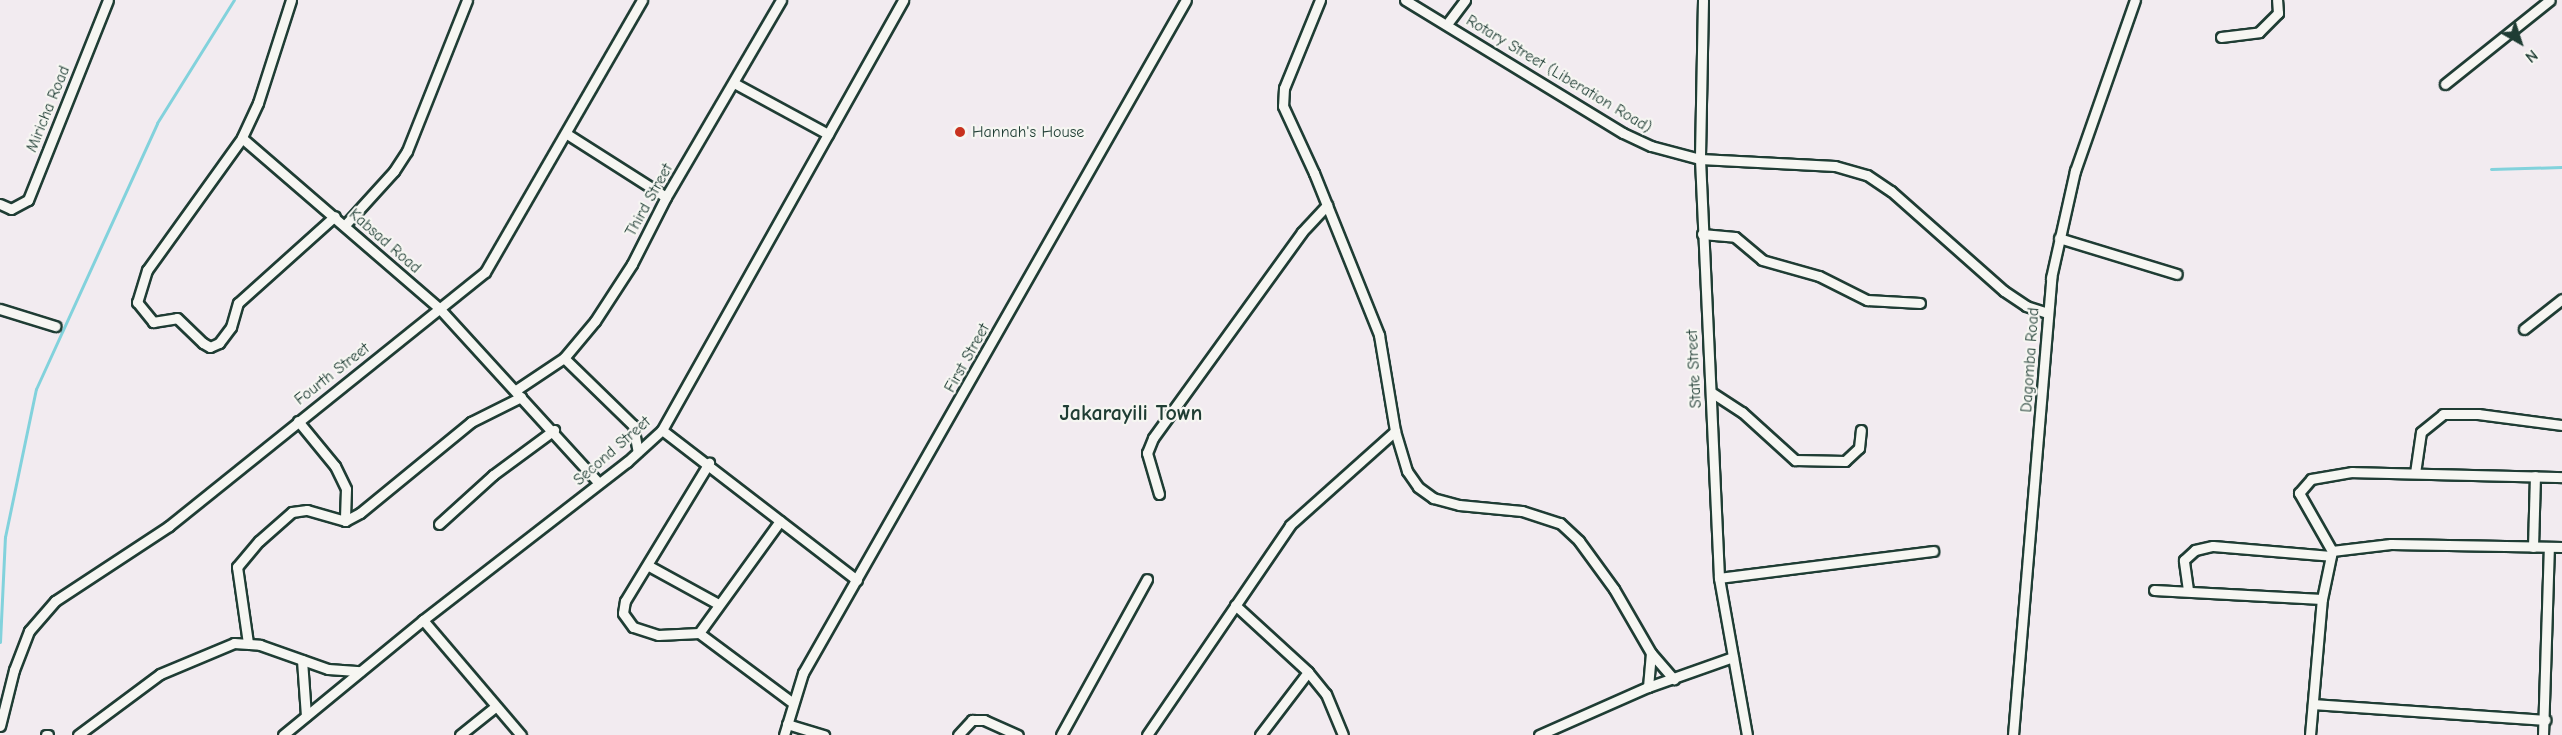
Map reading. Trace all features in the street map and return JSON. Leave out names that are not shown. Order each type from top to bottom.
[{"type":"street","name":"Miricha Road","points":[[0,204],[11,209],[28,200],[108,0]]},
{"type":"street","points":[[291,0],[258,103],[242,138],[147,270],[137,302],[153,322],[177,318],[210,347],[219,343],[231,327],[238,303],[335,216]]},
{"type":"street","points":[[345,225],[394,171],[407,151],[467,0]]},
{"type":"street","name":"Fourth Street","points":[[0,726],[14,670],[29,631],[55,601],[170,526],[485,272],[567,134],[642,0]]},
{"type":"street","name":"Third Street","points":[[345,521],[471,422],[519,394],[564,358],[595,321],[632,264],[666,197],[735,83],[781,0]]},
{"type":"street","name":"Second Street","points":[[283,735],[423,620],[638,452],[662,430],[903,0]]},
{"type":"street","name":"First Street","points":[[784,735],[803,673],[1186,0]]},
{"type":"street","points":[[1320,0],[1282,96],[1283,106],[1327,205],[1379,335],[1395,431],[1407,471],[1418,487],[1433,498],[1551,518],[1569,530],[1614,589],[1652,653],[1674,679]]},
{"type":"street","name":"Rotary Street (Liberation Road)","points":[[1406,0],[1623,133],[1659,149],[1700,159],[1834,166],[1867,175],[1891,191],[2004,291],[2026,306],[2048,313]]},
{"type":"street","points":[[1447,24],[1465,0]]},
{"type":"street","name":"State Street","points":[[1703,0],[1700,159],[1702,234],[1719,578],[1747,735]]},
{"type":"street","name":"Dagomba Road","points":[[2013,735],[2048,313],[2059,238],[2075,171],[2135,0]]},
{"type":"street","points":[[2221,37],[2259,32],[2278,13],[2277,0]]},
{"type":"street","points":[[2445,84],[2550,0]]},
{"type":"street","points":[[735,83],[828,134]]},
{"type":"street","points":[[567,134],[666,197]]},
{"type":"street","name":"Kabsad Road","points":[[242,138],[439,308],[554,430],[599,483]]},
{"type":"street","points":[[1159,494],[1147,453],[1153,438],[1302,232],[1327,205]]},
{"type":"street","points":[[1702,234],[1735,237],[1761,260],[1819,276],[1867,300],[1920,303]]},
{"type":"street","points":[[2059,238],[2176,274]]},
{"type":"street","points":[[2524,329],[2562,299]]},
{"type":"street","points":[[0,309],[55,326]]},
{"type":"street","points":[[564,358],[633,425],[638,452]]},
{"type":"street","points":[[1711,392],[1742,412],[1795,460],[1845,461],[1859,448],[1861,430]]},
{"type":"street","points":[[2415,473],[2421,432],[2443,414],[2478,414],[2562,425]]},
{"type":"street","points":[[248,643],[238,578],[240,562],[292,512],[307,510],[345,521],[346,489],[335,466],[298,421]]},
{"type":"street","points":[[439,524],[493,475],[554,430]]},
{"type":"street","points":[[662,430],[709,463],[857,580]]},
{"type":"street","points":[[1147,735],[1290,525],[1395,431]]},
{"type":"street","points":[[709,463],[649,566],[625,601],[626,621],[658,636],[699,633],[793,703]]},
{"type":"street","points":[[2310,735],[2322,599],[2331,554],[2301,499],[2299,493],[2304,483],[2352,472],[2562,477]]},
{"type":"street","points":[[2533,547],[2535,476]]},
{"type":"street","points":[[699,633],[780,521]]},
{"type":"street","points":[[2188,590],[2184,560],[2195,550],[2224,547],[2331,554],[2391,544],[2562,547]]},
{"type":"street","points":[[2544,735],[2549,547]]},
{"type":"street","points":[[1719,578],[1933,551]]},
{"type":"street","points":[[649,566],[718,604]]},
{"type":"street","points":[[1061,735],[1147,579]]},
{"type":"street","points":[[2154,591],[2188,590],[2322,599]]},
{"type":"street","points":[[1235,605],[1308,672],[1326,694],[1343,735]]},
{"type":"street","points":[[423,620],[520,735]]},
{"type":"street","points":[[78,735],[160,674],[234,643],[248,643],[328,669],[360,671]]},
{"type":"street","points":[[1648,687],[1652,653]]},
{"type":"street","points":[[1539,735],[1648,687],[1733,657]]},
{"type":"street","points":[[302,660],[306,716]]},
{"type":"street","points":[[1260,735],[1308,672]]},
{"type":"street","points":[[2313,704],[2545,720]]},
{"type":"street","points":[[460,735],[495,707]]},
{"type":"street","points":[[958,735],[972,720],[984,720],[1018,735]]},
{"type":"street","points":[[787,724],[824,735]]},
{"type":"waterway","points":[[0,642],[5,537],[36,389],[157,123],[234,0]]},
{"type":"waterway","points":[[2491,169],[2562,167]]},
{"type":"place","name":"Hannah's House","points":[[960,132]]},
{"type":"district","name":"Jakarayili Town","points":[[1131,414]]}]
